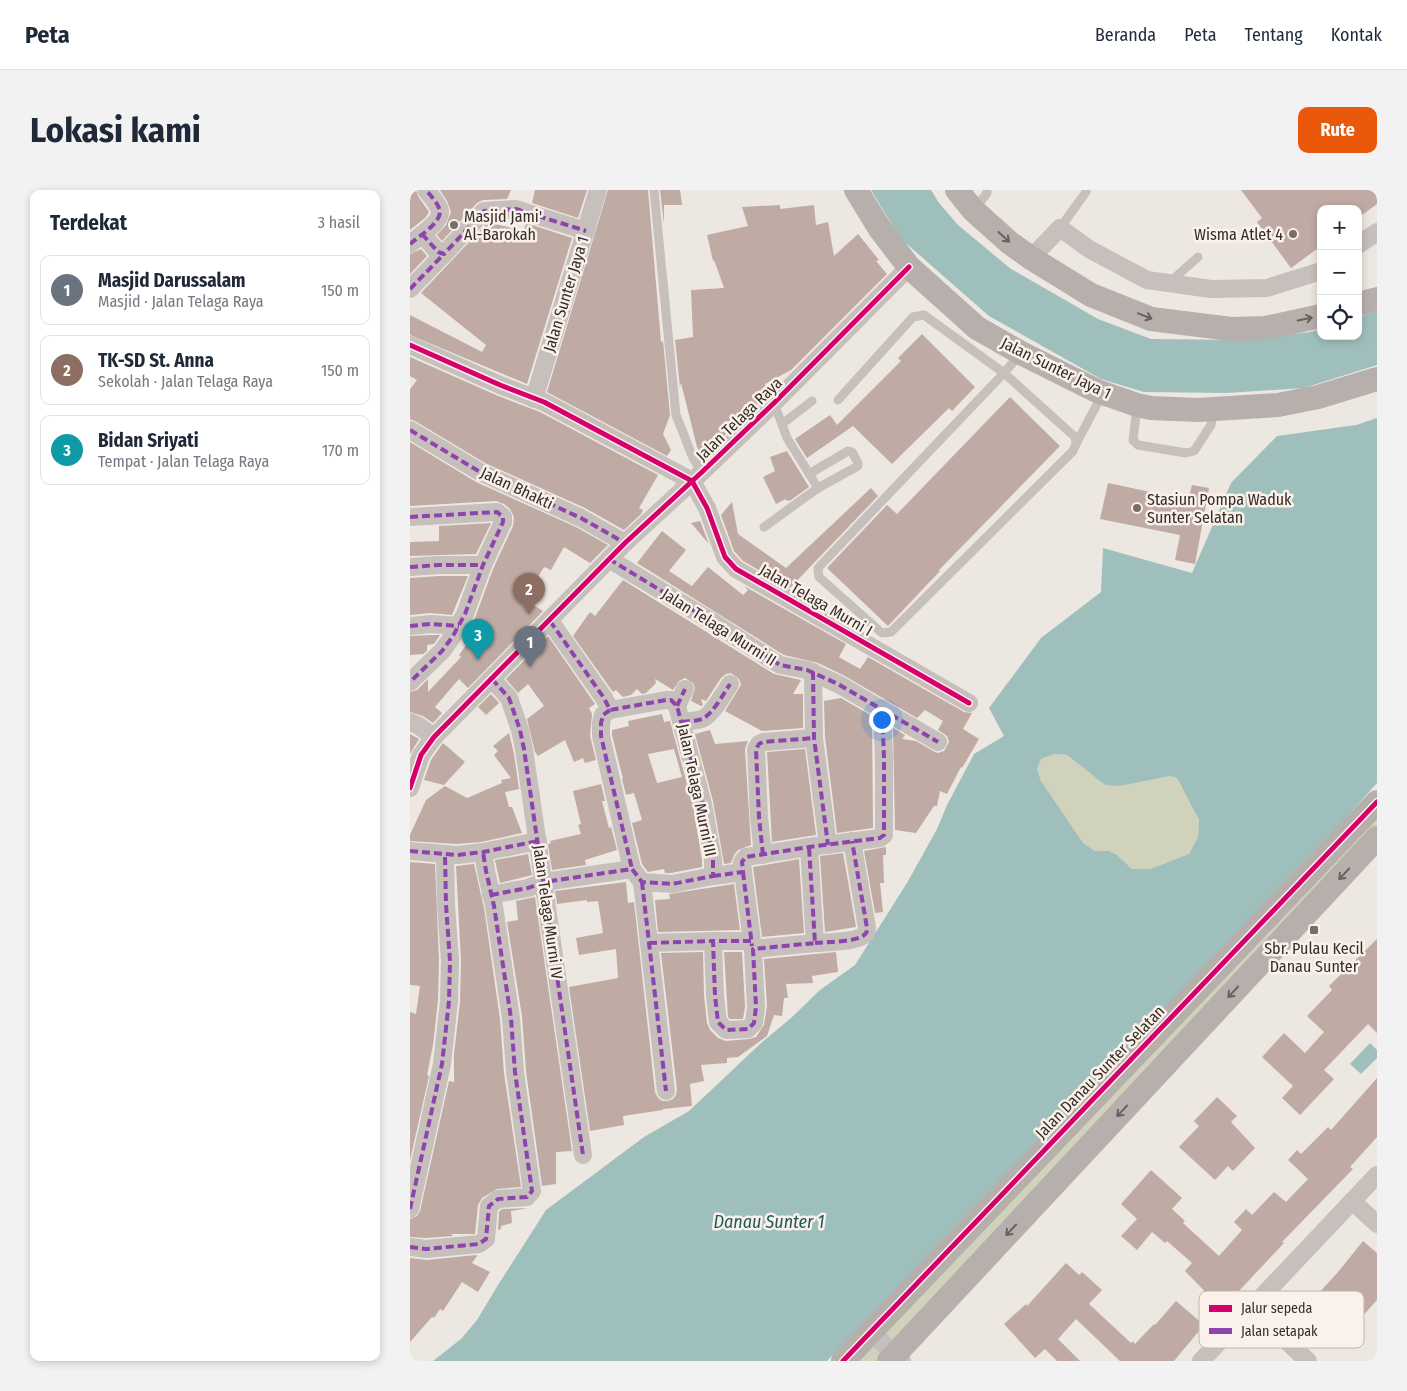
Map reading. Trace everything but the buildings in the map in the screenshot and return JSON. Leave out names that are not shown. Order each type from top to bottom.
[{"type":"street","points":[[426,190],[437,203],[440,214],[432,226],[416,239],[444,254]]},
{"type":"street","name":"Jalan Sunter Jaya 1","points":[[534,398],[598,190]]},
{"type":"street","name":"Jalan Sunter Jaya 1","points":[[856,190],[880,229],[909,267],[977,328],[1077,382],[1103,393],[1151,408],[1198,410],[1278,405],[1318,397],[1377,378]]},
{"type":"street","points":[[957,190],[973,210],[1010,243],[1031,258],[1092,295],[1151,319],[1240,329],[1265,328],[1317,317]]},
{"type":"street","points":[[410,289],[484,211],[516,209],[586,231]]},
{"type":"street","points":[[1031,258],[1060,228],[1089,249],[1147,280],[1211,289],[1267,288],[1317,272]]},
{"type":"street","points":[[1362,242],[1377,232]]},
{"type":"street","name":"Jalan Telaga Raya","points":[[410,788],[421,755],[434,737],[625,543],[774,403],[909,267]]},
{"type":"street","points":[[1362,303],[1377,299]]},
{"type":"street","points":[[410,345],[534,398],[697,477]]},
{"type":"street","name":"Jalan Bhakti","points":[[410,430],[480,472],[581,518],[625,543]]},
{"type":"street","name":"Jalan Telaga Murni I","points":[[697,477],[725,557],[736,568],[969,703]]},
{"type":"street","points":[[410,517],[497,512],[503,517],[503,522],[483,565],[472,600],[458,626],[442,651],[410,682]]},
{"type":"street","name":"Jalan Telaga Murni II","points":[[609,559],[780,665],[813,672],[838,684],[938,742]]},
{"type":"street","points":[[410,567],[483,565]]},
{"type":"street","points":[[550,621],[580,661],[610,710],[603,715],[601,736],[637,875],[649,943],[666,1091]]},
{"type":"street","points":[[410,626],[431,624],[458,626]]},
{"type":"street","points":[[813,672],[814,738],[828,844]]},
{"type":"street","name":"Jalan Telaga Murni IV","points":[[492,678],[509,698],[520,730],[528,770],[583,1154]]},
{"type":"street","points":[[685,689],[680,714],[702,719],[719,701],[730,684]]},
{"type":"street","name":"Jalan Telaga Murni III","points":[[491,894],[528,888],[544,882],[637,875],[672,884],[713,876],[713,859],[703,804],[680,714],[672,700],[610,710]]},
{"type":"street","points":[[713,941],[718,1022],[726,1030],[748,1029],[754,1023],[756,1007],[752,945],[742,872],[743,858],[828,844],[880,838],[885,832],[882,710]]},
{"type":"street","points":[[410,722],[434,737]]},
{"type":"street","points":[[763,855],[756,749],[763,742],[814,738]]},
{"type":"street","name":"Jalan Danau Sunter Selatan","points":[[843,1361],[1377,802]]},
{"type":"street","points":[[870,1331],[895,1359],[1377,838]]},
{"type":"street","points":[[410,850],[457,855],[484,852],[538,841]]},
{"type":"street","points":[[649,943],[713,941],[752,945],[815,943],[863,937],[867,928],[852,841]]},
{"type":"street","points":[[809,847],[815,943]]},
{"type":"street","points":[[410,1247],[426,1249],[479,1244],[486,1239],[489,1206],[498,1199],[527,1197],[532,1191],[515,1072],[511,1018],[484,852]]},
{"type":"street","points":[[410,1209],[442,1064],[449,1001],[450,961],[444,854]]},
{"type":"street","points":[[713,876],[742,872]]},
{"type":"street","points":[[1267,1291],[1377,1175]]},
{"type":"street","points":[[1352,1201],[1377,1224]]},
{"type":"street","points":[[1201,1361],[1213,1348]]},
{"type":"street","points":[[1294,1348],[1308,1361]]},
{"type":"lane","points":[[654,190],[676,414],[693,458],[697,477]]},
{"type":"lane","points":[[973,210],[987,193],[987,190]]},
{"type":"lane","points":[[1060,228],[1086,192]]},
{"type":"lane","points":[[1169,283],[1198,257]]},
{"type":"lane","points":[[838,400],[913,317],[924,316],[1004,373],[1075,437],[1076,444]]},
{"type":"lane","points":[[1021,353],[818,568],[819,577],[882,633],[891,632],[1073,451],[1103,393]]},
{"type":"lane","points":[[782,424],[812,401]]},
{"type":"lane","points":[[774,403],[787,438],[818,488]]},
{"type":"lane","points":[[1137,405],[1133,440],[1138,445],[1186,453],[1194,451],[1211,425],[1213,409]]},
{"type":"lane","points":[[764,527],[818,488],[858,466],[858,463],[852,452],[848,451],[809,474]]},
{"type":"green space","points":[[1054,754],[1067,755],[1105,785],[1170,776],[1177,778],[1199,820],[1198,837],[1189,854],[1150,869],[1132,869],[1117,855],[1109,851],[1095,851],[1082,843],[1041,781],[1037,769],[1041,759]]},
{"type":"green space","points":[[1377,802],[1377,838],[889,1361],[843,1361]]},
{"type":"water","points":[[871,190],[931,190],[939,203],[958,225],[1011,269],[1098,319],[1151,339],[1244,340],[1317,330],[1317,340],[1362,340],[1362,316],[1377,311],[1377,365],[1304,388],[1227,393],[1144,392],[1101,379],[989,316],[900,238]]},
{"type":"water","name":"Danau Sunter 1","points":[[1377,418],[1377,783],[1316,851],[827,1361],[433,1361],[461,1339],[477,1320],[546,1210],[644,1137],[689,1111],[820,990],[855,965],[907,883],[937,829],[947,805],[974,754],[1004,736],[989,708],[1041,638],[1101,592],[1103,548],[1192,573],[1231,483],[1277,436],[1356,425]],"holes":[[[1054,754],[1067,755],[1105,785],[1119,786],[1170,776],[1177,778],[1199,820],[1198,837],[1189,854],[1150,869],[1132,869],[1117,855],[1109,851],[1095,851],[1083,843],[1041,781],[1037,769],[1041,759]]]},
{"type":"water","points":[[1370,1043],[1377,1050],[1377,1058],[1361,1074],[1350,1064]]},
{"type":"marked path","points":[[410,244],[433,225],[439,216],[438,205],[426,190]]},
{"type":"marked path","points":[[422,234],[438,252],[444,254],[484,211],[516,209],[586,231]]},
{"type":"marked path","points":[[410,289],[444,254]]},
{"type":"marked path","points":[[410,430],[480,472],[581,518],[625,543]]},
{"type":"marked path","points":[[410,517],[497,512],[503,517],[503,522],[483,565],[465,614],[453,636],[442,651],[410,682]]},
{"type":"marked path","points":[[609,559],[780,665],[807,670],[838,684],[938,742]]},
{"type":"marked path","points":[[410,567],[483,565]]},
{"type":"marked path","points":[[491,895],[528,888],[544,882],[632,869],[642,882],[672,884],[713,876],[713,859],[703,804],[677,706],[671,700],[666,700],[610,710],[604,698],[550,621]]},
{"type":"marked path","points":[[410,626],[431,624],[459,626]]},
{"type":"marked path","points":[[813,672],[814,738],[828,845]]},
{"type":"marked path","points":[[492,679],[509,698],[520,730],[524,749],[583,1155]]},
{"type":"marked path","points":[[682,722],[700,720],[706,717],[730,684]]},
{"type":"marked path","points":[[677,706],[685,689]]},
{"type":"marked path","points":[[610,710],[603,715],[601,736],[632,869]]},
{"type":"marked path","points":[[713,876],[743,872],[742,862],[746,857],[880,838],[884,835],[882,710]]},
{"type":"marked path","points":[[763,855],[756,749],[763,742],[814,738]]},
{"type":"marked path","points":[[410,851],[457,855],[538,841]]},
{"type":"marked path","points":[[815,943],[855,939],[867,932],[852,841]]},
{"type":"marked path","points":[[751,941],[713,941],[718,1022],[726,1030],[748,1029],[754,1023],[756,1007],[753,949],[815,943],[809,847]]},
{"type":"marked path","points":[[410,1247],[426,1249],[479,1244],[486,1239],[489,1206],[498,1199],[527,1197],[532,1191],[515,1072],[511,1018],[494,906],[483,852]]},
{"type":"marked path","points":[[410,1209],[442,1064],[449,1001],[450,961],[445,854]]},
{"type":"marked path","points":[[743,872],[752,946]]},
{"type":"marked path","points":[[642,882],[666,1091]]},
{"type":"marked path","points":[[649,943],[713,941]]},
{"type":"cycle path","points":[[410,788],[421,755],[434,737],[625,543],[774,403],[909,267]]},
{"type":"cycle path","points":[[410,345],[500,385],[544,402],[692,481],[707,508],[725,557],[736,569],[969,703]]},
{"type":"cycle path","points":[[843,1361],[1377,802]]},
{"type":"place","name":"Masjid Jami' Al-Barokah","points":[[454,225]]},
{"type":"place","name":"Wisma Atlet 4","points":[[1293,234]]},
{"type":"place","name":"Stasiun Pompa Waduk Sunter Selatan","points":[[1137,508]]},
{"type":"place","name":"TK-SD St. Anna","points":[[529,614]]},
{"type":"place","name":"Bidan Sriyati","points":[[478,660]]},
{"type":"place","name":"Masjid Darussalam","points":[[530,667]]},
{"type":"place","name":"Sbr. Pulau Kecil Danau Sunter","points":[[1314,930]]}]
